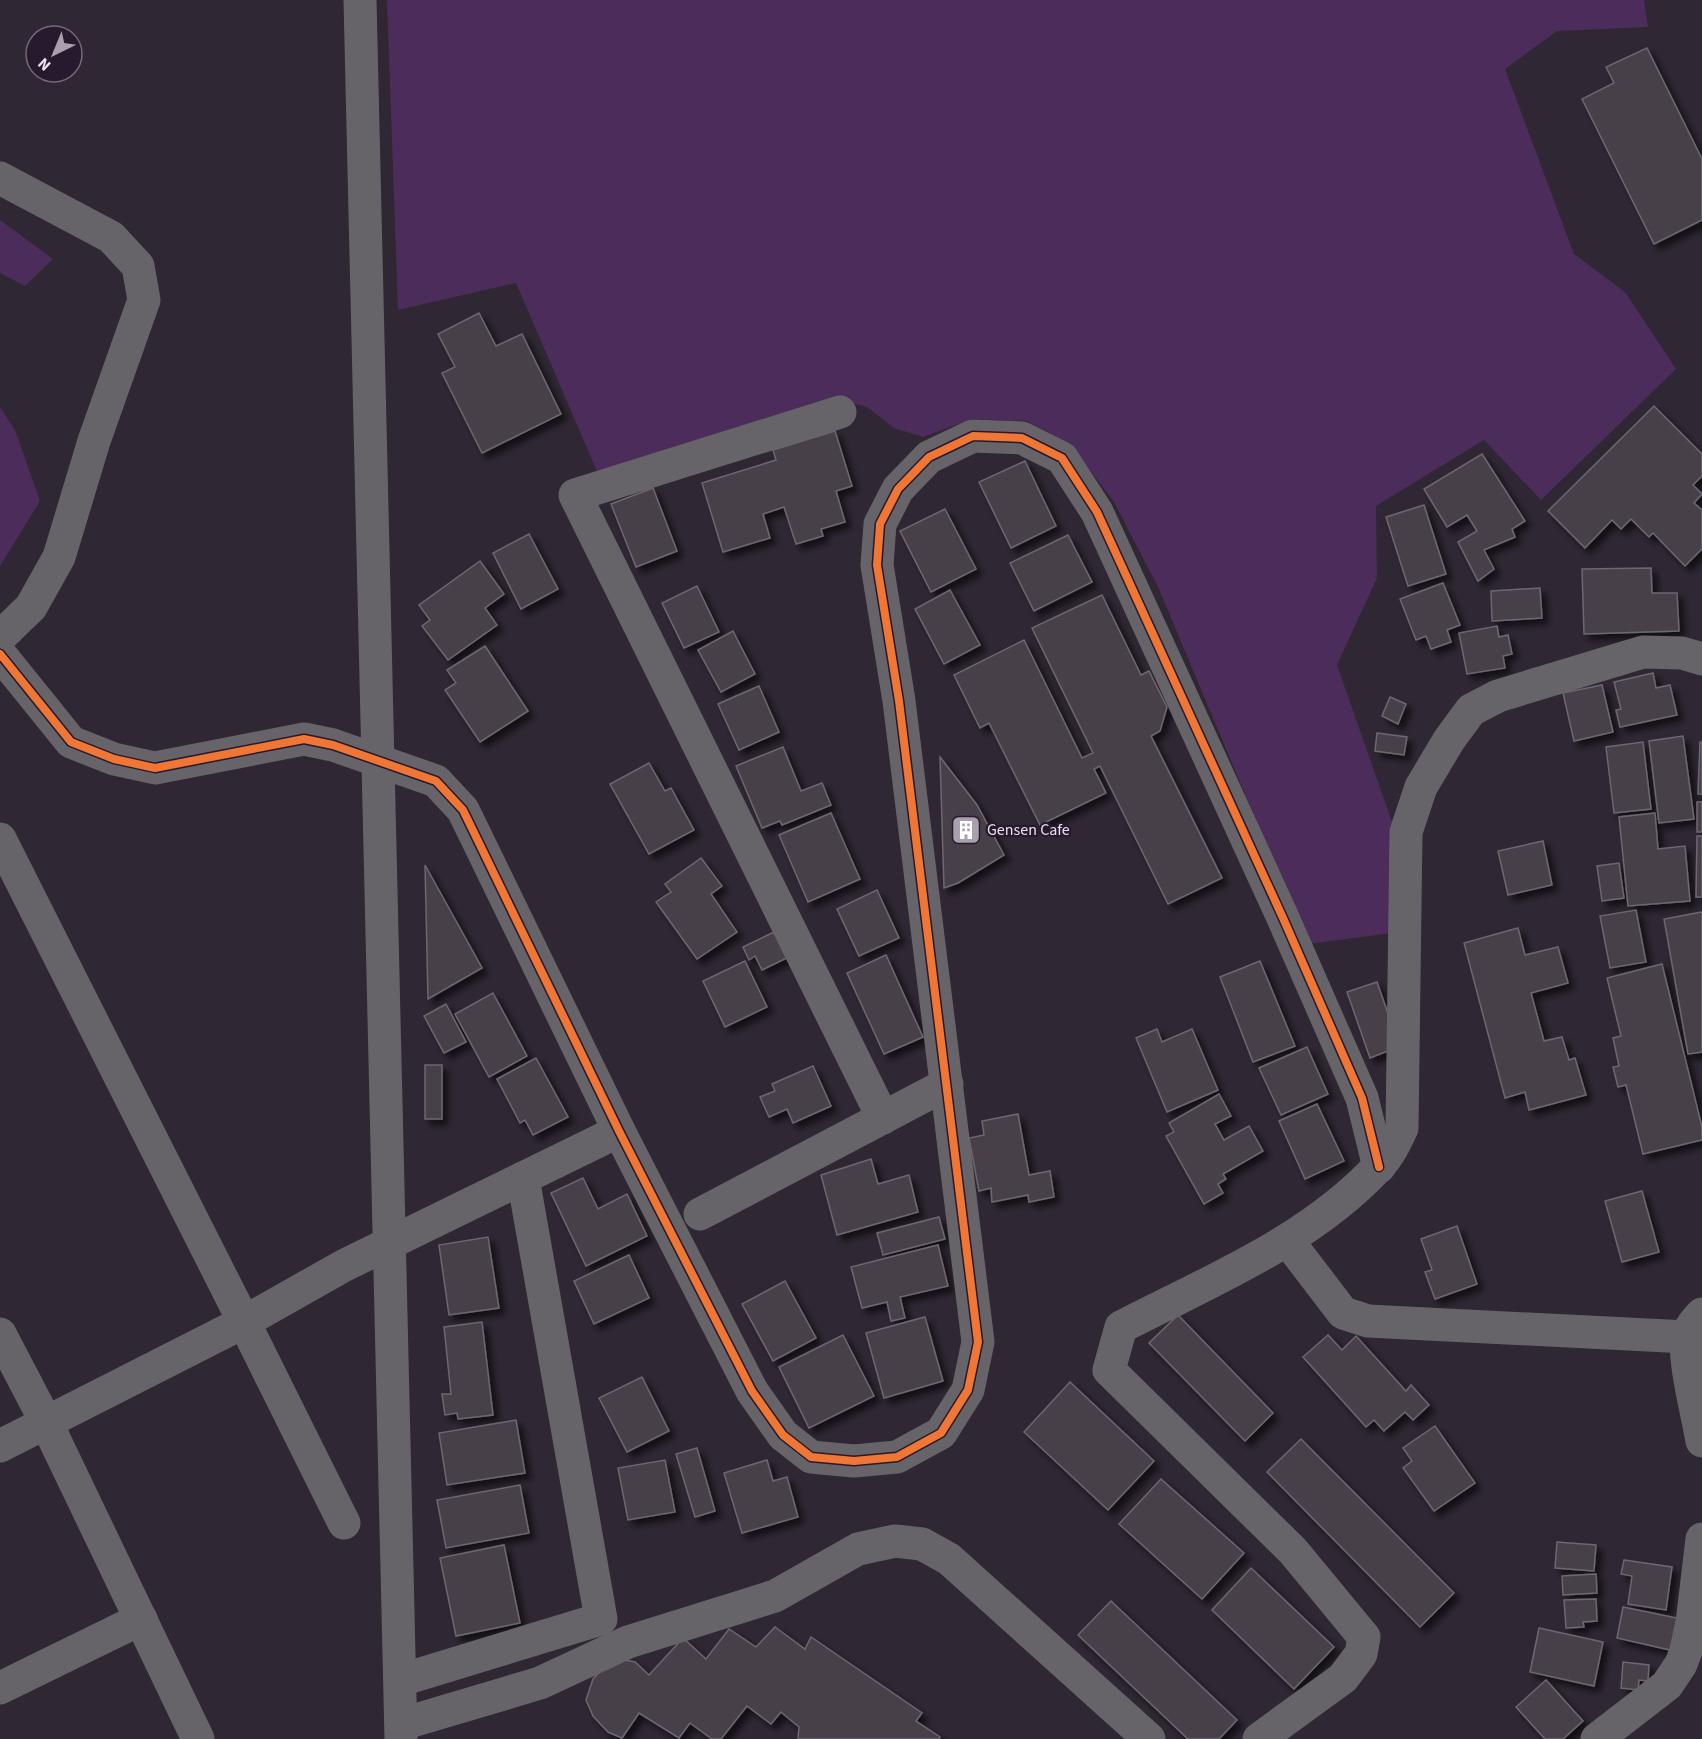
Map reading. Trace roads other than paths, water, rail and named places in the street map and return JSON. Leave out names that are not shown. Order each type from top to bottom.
[{"type":"street","points":[[360,0],[402,1731],[540,1683],[628,1642],[775,1596],[858,1549],[895,1541],[922,1544],[949,1559],[1149,1739]]},
{"type":"street","points":[[0,178],[111,237],[138,266],[144,300],[94,441],[59,557],[31,607],[0,637]]},
{"type":"street","points":[[840,412],[575,495],[883,1118]]},
{"type":"street","points":[[0,654],[71,742],[114,759],[155,768],[304,739],[333,745],[436,781],[463,810],[619,1131],[752,1390],[783,1435],[811,1457],[854,1461],[897,1457],[941,1433],[968,1390],[978,1342],[899,701],[878,565],[880,524],[898,489],[928,457],[973,436],[1022,438],[1062,458],[1097,512],[1362,1098],[1379,1167]]},
{"type":"street","points":[[1259,1739],[1343,1678],[1361,1654],[1364,1637],[1293,1551],[1109,1370],[1121,1327],[1288,1241],[1332,1208],[1379,1167],[1392,1149],[1402,1128],[1406,832],[1421,788],[1449,740],[1471,710],[1498,696],[1643,652],[1682,653],[1702,658]]},
{"type":"street","points":[[0,839],[344,1523]]},
{"type":"street","points":[[700,1214],[947,1084]]},
{"type":"street","points":[[0,1446],[243,1322],[345,1265],[619,1131]]},
{"type":"street","points":[[401,1680],[601,1619],[523,1178]]},
{"type":"street","points":[[1288,1241],[1343,1313],[1368,1321],[1694,1326],[1688,1362],[1702,1441]]},
{"type":"street","points":[[0,1334],[46,1422],[198,1739]]},
{"type":"street","points":[[1597,1739],[1667,1684],[1681,1664],[1690,1640],[1702,1539]]},
{"type":"street","points":[[0,1688],[141,1619]]},
{"type":"place","name":"Gensen Cafe","points":[[966,830]]}]
